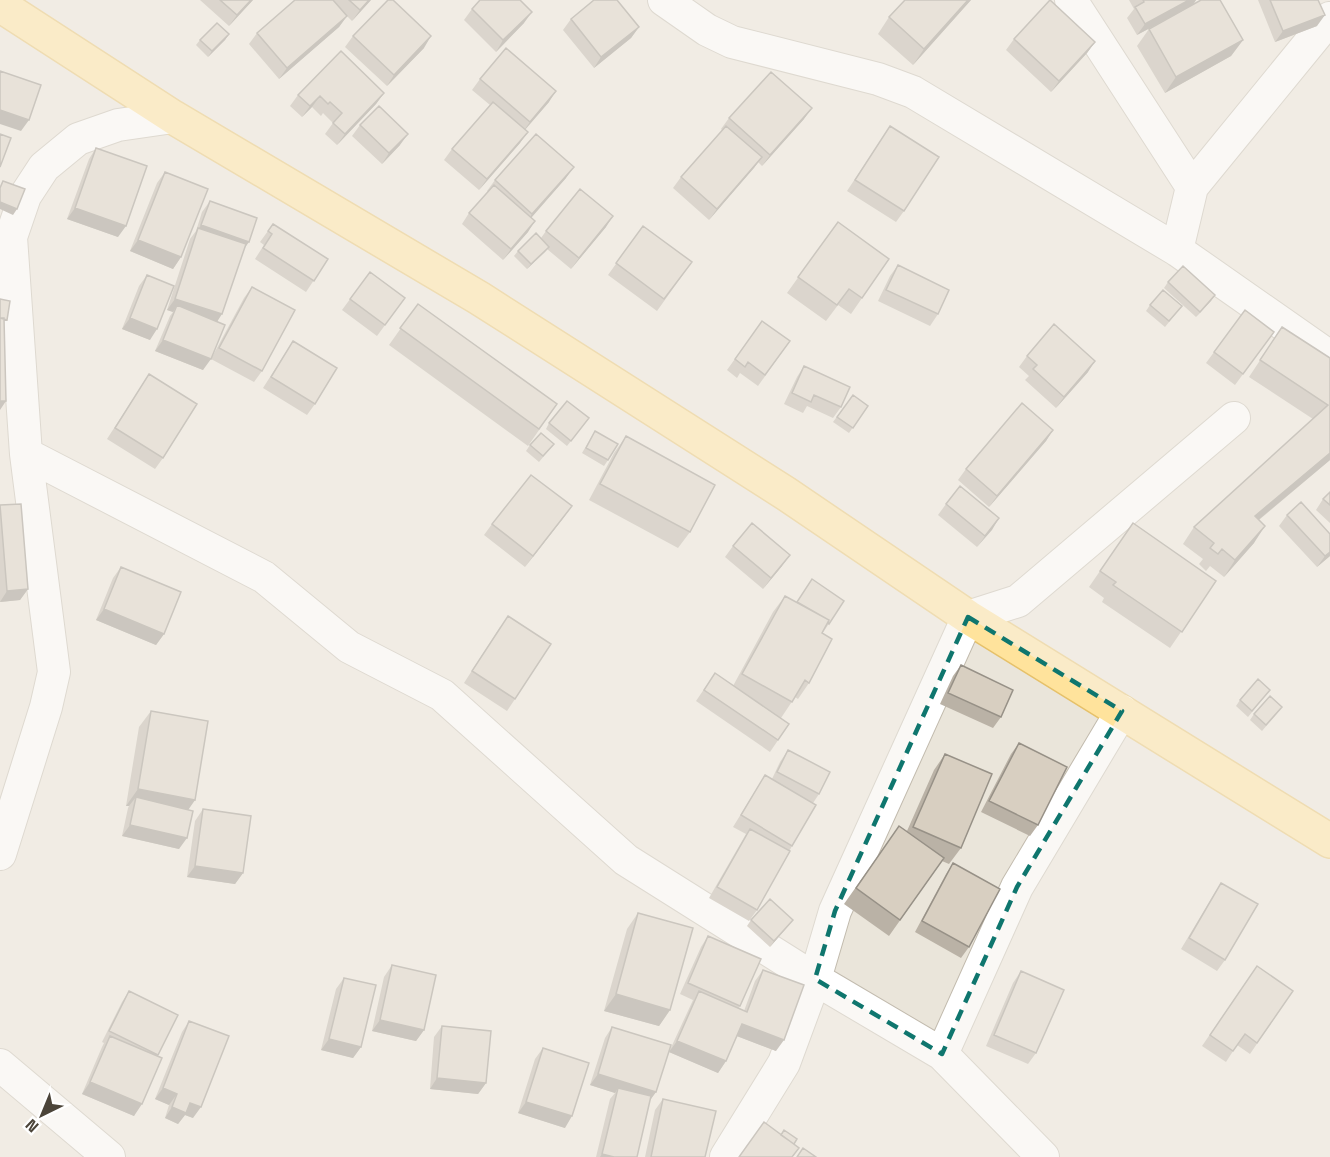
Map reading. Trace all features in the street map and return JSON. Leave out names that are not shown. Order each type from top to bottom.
[{"type":"main road","points":[[0,5],[173,117],[489,304],[785,493],[968,617],[1330,841]]},
{"type":"street","points":[[664,0],[707,30],[732,42],[878,78],[913,92],[1177,250],[1330,357]]},
{"type":"street","points":[[1071,0],[1192,187]]},
{"type":"street","points":[[1177,250],[1192,187],[1330,18]]},
{"type":"street","points":[[0,854],[46,707],[54,672],[26,454],[11,237],[25,196],[44,167],[78,139],[118,125],[173,117]]},
{"type":"street","points":[[726,1157],[784,1063],[815,980],[835,911],[968,617],[1018,602],[1234,418]]},
{"type":"street","points":[[26,454],[264,577],[349,646],[442,695],[626,860],[815,980],[942,1054],[1043,1157]]},
{"type":"street","points":[[942,1054],[1017,887],[1122,711]]},
{"type":"street","points":[[0,1065],[109,1157]]},
{"type":"highlighted area","points":[[968,617],[1122,711],[1017,887],[942,1054],[815,979],[835,911]]},
{"type":"shaded area","points":[[0,0],[1330,0],[1330,1157],[0,1157]]},
{"type":"building","points":[[220,0],[251,0],[237,15]]},
{"type":"building","points":[[295,0],[333,0],[347,16],[287,68],[257,33]]},
{"type":"building","points":[[349,0],[369,0],[360,10]]},
{"type":"building","points":[[388,0],[393,0],[431,36],[394,75],[353,36]]},
{"type":"building","points":[[480,0],[520,0],[532,12],[503,40],[472,9]]},
{"type":"building","points":[[594,0],[617,0],[639,27],[601,57],[571,19]]},
{"type":"building","points":[[905,0],[968,0],[924,49],[889,17]]},
{"type":"building","points":[[1050,0],[1095,42],[1059,81],[1014,39]]},
{"type":"building","points":[[1143,0],[1189,0],[1145,24],[1135,7],[1144,2]]},
{"type":"building","points":[[1201,0],[1220,0],[1243,40],[1176,77],[1149,29]]},
{"type":"building","points":[[1270,0],[1318,0],[1325,15],[1283,31]]},
{"type":"building","points":[[217,23],[229,34],[212,51],[200,40]]},
{"type":"building","points":[[506,48],[556,91],[530,122],[480,79]]},
{"type":"building","points":[[341,51],[384,93],[345,134],[333,123],[342,113],[330,102],[328,104],[320,96],[310,106],[298,95]]},
{"type":"building","points":[[0,71],[41,85],[29,120],[0,110]]},
{"type":"building","points":[[771,72],[812,108],[770,155],[729,118]]},
{"type":"building","points":[[493,102],[528,132],[487,179],[452,149]]},
{"type":"building","points":[[379,106],[408,134],[389,153],[360,125]]},
{"type":"building","points":[[726,126],[762,157],[717,209],[681,177]]},
{"type":"building","points":[[890,126],[939,157],[904,211],[855,180]]},
{"type":"building","points":[[0,134],[11,138],[0,167]]},
{"type":"building","points":[[536,134],[574,167],[532,214],[495,180]]},
{"type":"building","points":[[96,148],[147,166],[126,226],[75,208]]},
{"type":"building","points":[[165,172],[208,189],[181,257],[138,240]]},
{"type":"building","points":[[3,181],[25,189],[17,209],[0,202],[0,188]]},
{"type":"building","points":[[494,185],[535,221],[511,249],[469,213]]},
{"type":"building","points":[[580,189],[613,216],[579,258],[546,231]]},
{"type":"building","points":[[210,201],[257,218],[249,242],[201,225]]},
{"type":"building","points":[[838,222],[889,259],[862,298],[849,289],[837,305],[798,277]]},
{"type":"building","points":[[273,224],[328,259],[314,281],[263,248],[272,234],[268,231]]},
{"type":"building","points":[[643,226],[692,262],[664,299],[616,263]]},
{"type":"building","points":[[198,228],[246,244],[222,314],[175,299]]},
{"type":"building","points":[[536,233],[549,247],[531,264],[518,251]]},
{"type":"building","points":[[898,265],[949,290],[938,314],[886,290]]},
{"type":"building","points":[[1183,266],[1215,295],[1200,312],[1168,282]]},
{"type":"building","points":[[370,272],[405,298],[385,325],[350,299]]},
{"type":"building","points":[[147,275],[174,286],[157,329],[130,318]]},
{"type":"building","points":[[252,287],[295,310],[262,371],[219,348]]},
{"type":"building","points":[[1163,290],[1182,306],[1169,321],[1150,305]]},
{"type":"building","points":[[0,299],[10,301],[7,320],[0,318]]},
{"type":"building","points":[[418,304],[557,404],[539,429],[400,328]]},
{"type":"building","points":[[177,305],[225,325],[211,359],[163,340]]},
{"type":"building","points":[[1245,310],[1274,332],[1243,374],[1214,352]]},
{"type":"building","points":[[0,318],[4,318],[6,401],[0,401]]},
{"type":"building","points":[[762,321],[790,341],[765,375],[748,362],[745,367],[735,359]]},
{"type":"building","points":[[1054,324],[1095,361],[1064,397],[1033,369],[1037,365],[1027,356]]},
{"type":"building","points":[[1282,327],[1330,358],[1330,453],[1255,516],[1265,526],[1235,560],[1222,549],[1218,554],[1210,548],[1214,543],[1194,527],[1328,405],[1260,360]]},
{"type":"building","points":[[293,341],[337,368],[315,404],[271,377]]},
{"type":"building","points":[[804,366],[850,387],[841,407],[814,395],[811,402],[792,393]]},
{"type":"building","points":[[149,374],[197,404],[163,458],[115,428]]},
{"type":"building","points":[[853,395],[868,406],[853,428],[837,417]]},
{"type":"building","points":[[567,401],[589,418],[571,441],[549,423]]},
{"type":"building","points":[[1022,403],[1053,430],[997,496],[966,469]]},
{"type":"building","points":[[595,431],[618,444],[608,460],[586,448]]},
{"type":"building","points":[[541,433],[554,444],[543,456],[530,445]]},
{"type":"building","points":[[626,436],[715,485],[690,532],[600,484]]},
{"type":"building","points":[[531,475],[572,506],[533,556],[492,524]]},
{"type":"building","points":[[960,486],[999,518],[985,536],[946,504]]},
{"type":"building","points":[[1330,492],[1330,505],[1323,499]]},
{"type":"building","points":[[1301,502],[1330,534],[1330,552],[1325,556],[1287,515]]},
{"type":"building","points":[[21,504],[28,589],[7,591],[0,505]]},
{"type":"building","points":[[752,523],[790,555],[771,578],[733,546]]},
{"type":"building","points":[[1133,523],[1216,581],[1182,632],[1113,585],[1116,582],[1100,571]]},
{"type":"building","points":[[121,567],[181,592],[164,634],[104,609]]},
{"type":"building","points":[[812,579],[844,601],[829,624],[829,620],[797,602]]},
{"type":"building","points":[[785,596],[829,620],[822,633],[832,639],[809,683],[805,680],[792,702],[742,674]]},
{"type":"building","points":[[508,616],[551,644],[515,699],[472,671]]},
{"type":"building","points":[[961,665],[1013,690],[1001,717],[948,693]]},
{"type":"building","points":[[715,673],[789,724],[778,740],[704,690]]},
{"type":"building","points":[[1258,679],[1270,690],[1252,711],[1240,700]]},
{"type":"building","points":[[1270,696],[1282,707],[1266,725],[1254,714]]},
{"type":"building","points":[[151,711],[208,721],[195,800],[138,789]]},
{"type":"building","points":[[1019,743],[1067,767],[1038,825],[989,801]]},
{"type":"building","points":[[788,750],[830,772],[819,794],[777,772]]},
{"type":"building","points":[[945,754],[992,774],[961,848],[913,827]]},
{"type":"building","points":[[765,775],[816,805],[792,846],[741,815]]},
{"type":"building","points":[[136,797],[193,811],[187,838],[130,825]]},
{"type":"building","points":[[203,809],[251,816],[243,873],[195,866]]},
{"type":"building","points":[[899,826],[944,858],[900,920],[856,888]]},
{"type":"building","points":[[750,829],[790,851],[757,910],[717,887]]},
{"type":"building","points":[[953,863],[1000,889],[969,947],[922,921]]},
{"type":"building","points":[[1221,883],[1258,904],[1225,960],[1189,938]]},
{"type":"building","points":[[770,899],[793,920],[774,941],[751,920]]},
{"type":"building","points":[[638,913],[693,928],[670,1010],[616,994]]},
{"type":"building","points":[[708,936],[761,959],[740,1006],[688,983]]},
{"type":"building","points":[[392,965],[436,975],[424,1030],[380,1020]]},
{"type":"building","points":[[1257,966],[1293,991],[1257,1043],[1245,1034],[1233,1051],[1210,1035]]},
{"type":"building","points":[[763,970],[804,985],[784,1040],[742,1024],[726,1061],[677,1041],[699,991],[747,1012]]},
{"type":"building","points":[[1021,971],[1064,990],[1036,1053],[994,1035]]},
{"type":"building","points":[[344,978],[376,985],[361,1047],[329,1039]]},
{"type":"building","points":[[129,991],[178,1015],[158,1055],[109,1031]]},
{"type":"building","points":[[189,1021],[229,1036],[201,1107],[190,1103],[186,1113],[172,1107],[177,1094],[163,1088]]},
{"type":"building","points":[[442,1026],[491,1031],[486,1083],[437,1078]]},
{"type":"building","points":[[612,1027],[671,1045],[656,1092],[598,1074]]},
{"type":"building","points":[[110,1036],[162,1058],[142,1104],[90,1082]]},
{"type":"building","points":[[543,1048],[589,1063],[572,1116],[526,1102]]},
{"type":"building","points":[[618,1088],[651,1096],[637,1157],[614,1157],[602,1154]]},
{"type":"building","points":[[663,1099],[716,1111],[705,1157],[651,1157]]},
{"type":"building","points":[[764,1122],[799,1148],[792,1157],[739,1157]]},
{"type":"building","points":[[784,1130],[797,1139],[794,1144],[781,1135]]},
{"type":"building","points":[[803,1148],[816,1157],[797,1157]]}]
